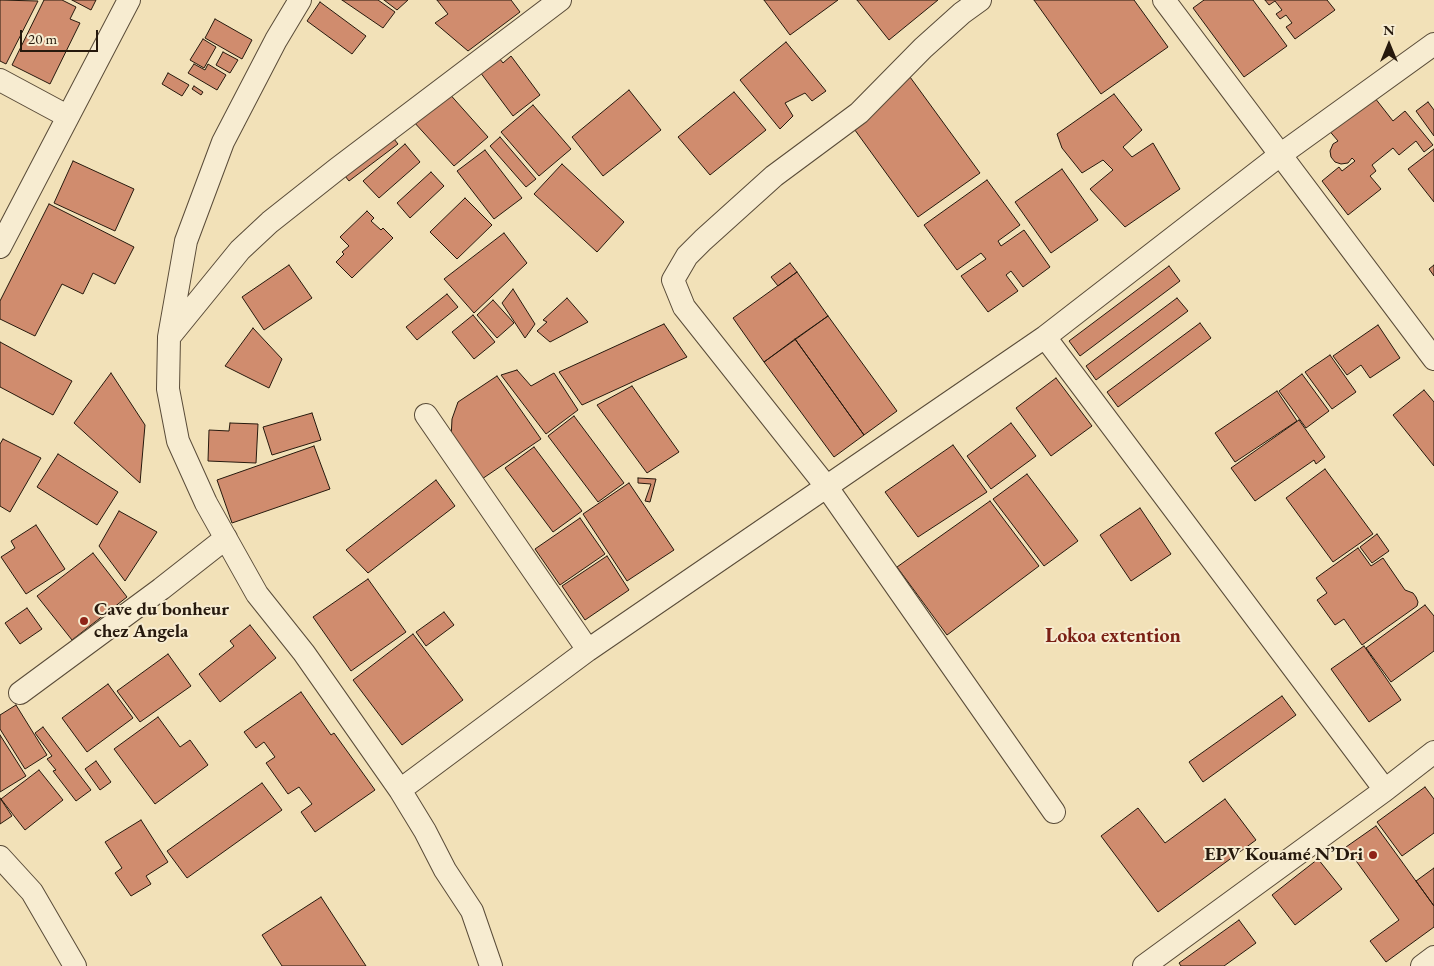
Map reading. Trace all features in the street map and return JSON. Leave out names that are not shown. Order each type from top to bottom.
[{"type":"street","points":[[0,247],[129,0]]},
{"type":"street","points":[[300,0],[276,40],[223,142],[186,241],[169,337],[168,389],[178,441],[206,503],[257,594],[304,653],[400,790],[425,831],[445,870],[472,911],[491,966]]},
{"type":"street","points":[[169,337],[240,250],[270,222],[560,0]]},
{"type":"street","points":[[980,0],[962,13],[923,48],[859,112],[774,176],[703,240],[687,256],[673,280],[684,307],[826,486],[1054,812]]},
{"type":"street","points":[[1164,0],[1434,359]]},
{"type":"street","points":[[400,790],[588,650],[1045,336],[1280,155],[1434,44]]},
{"type":"street","points":[[0,80],[67,116]]},
{"type":"street","points":[[1045,336],[1385,790]]},
{"type":"street","points":[[426,415],[588,650]]},
{"type":"street","points":[[20,693],[138,607],[226,538]]},
{"type":"street","points":[[1152,964],[1434,752]]},
{"type":"street","points":[[0,857],[32,892],[75,966]]},
{"type":"street","points":[[1422,966],[1434,957]]},
{"type":"building","points":[[0,0],[38,1],[6,64],[0,61]]},
{"type":"building","points":[[44,0],[62,0],[76,7],[70,19],[80,23],[50,84],[12,65]]},
{"type":"building","points":[[72,0],[96,0],[91,10]]},
{"type":"building","points":[[342,0],[378,0],[395,12],[383,28]]},
{"type":"building","points":[[384,0],[408,0],[397,10]]},
{"type":"building","points":[[437,0],[511,0],[520,12],[468,51],[435,23],[448,14]]},
{"type":"building","points":[[764,0],[838,0],[790,35]]},
{"type":"building","points":[[857,0],[938,0],[889,40]]},
{"type":"building","points":[[1034,0],[1134,0],[1168,47],[1101,94]]},
{"type":"building","points":[[1204,0],[1253,0],[1287,46],[1244,77],[1193,8]]},
{"type":"building","points":[[1265,0],[1327,0],[1335,10],[1295,39],[1286,27],[1292,23],[1286,15],[1280,19],[1276,14],[1282,10],[1275,1],[1269,5]]},
{"type":"building","points":[[320,2],[366,36],[352,54],[307,21]]},
{"type":"building","points":[[215,19],[252,40],[242,59],[205,38]]},
{"type":"building","points":[[203,39],[216,47],[204,68],[190,60]]},
{"type":"building","points":[[786,42],[826,91],[812,101],[805,93],[785,103],[793,116],[780,129],[740,80]]},
{"type":"building","points":[[223,52],[238,60],[230,73],[216,65]]},
{"type":"building","points":[[496,54],[503,63],[511,56],[540,95],[513,116],[477,68]]},
{"type":"building","points":[[194,64],[205,70],[208,64],[226,75],[217,90],[188,73]]},
{"type":"building","points":[[168,73],[189,85],[182,96],[162,84]]},
{"type":"building","points":[[910,77],[980,173],[918,217],[852,126]]},
{"type":"building","points":[[194,86],[203,92],[201,95],[192,89]]},
{"type":"building","points":[[629,90],[661,130],[603,176],[572,137]]},
{"type":"building","points":[[447,91],[488,137],[454,166],[413,121]]},
{"type":"building","points":[[734,92],[766,130],[710,175],[678,137]]},
{"type":"building","points":[[1371,93],[1393,121],[1405,111],[1433,145],[1424,152],[1416,141],[1399,155],[1393,148],[1372,165],[1376,171],[1370,176],[1381,189],[1348,215],[1322,181],[1339,167],[1342,171],[1355,161],[1352,158],[1348,163],[1341,164],[1335,162],[1331,157],[1330,151],[1333,144],[1338,141],[1327,128]]},
{"type":"building","points":[[1114,94],[1142,130],[1123,147],[1132,157],[1153,143],[1180,189],[1125,227],[1090,189],[1113,170],[1103,160],[1082,173],[1062,148],[1057,134]]},
{"type":"building","points":[[1428,102],[1434,110],[1434,136],[1416,111]]},
{"type":"building","points":[[533,105],[571,149],[539,176],[501,132]]},
{"type":"building","points":[[390,134],[398,144],[349,181],[341,171]]},
{"type":"building","points":[[500,137],[536,179],[526,187],[490,146]]},
{"type":"building","points":[[405,144],[420,162],[379,198],[363,181]]},
{"type":"building","points":[[1434,149],[1434,202],[1408,169]]},
{"type":"building","points":[[485,150],[522,198],[494,219],[457,171]]},
{"type":"building","points":[[73,161],[134,189],[115,231],[54,203]]},
{"type":"building","points":[[562,164],[624,222],[597,252],[534,194]]},
{"type":"building","points":[[1062,169],[1098,220],[1051,253],[1015,202]]},
{"type":"building","points":[[431,172],[444,186],[410,218],[397,203]]},
{"type":"building","points":[[987,180],[1020,225],[998,241],[1001,246],[1024,230],[1050,267],[1023,287],[1011,271],[1006,275],[1018,291],[988,312],[961,276],[986,259],[981,253],[957,270],[924,225]]},
{"type":"building","points":[[465,198],[492,225],[457,259],[430,232]]},
{"type":"building","points":[[49,204],[134,247],[115,284],[93,273],[83,294],[62,284],[35,336],[0,319],[0,301]]},
{"type":"building","points":[[367,211],[374,218],[371,221],[381,230],[383,228],[393,238],[352,278],[336,262],[344,254],[342,252],[349,246],[340,237]]},
{"type":"building","points":[[504,233],[527,263],[474,313],[444,279]]},
{"type":"building","points":[[790,263],[797,272],[778,286],[771,277]]},
{"type":"building","points":[[289,265],[312,298],[264,330],[242,297]]},
{"type":"building","points":[[1434,265],[1434,276],[1429,269]]},
{"type":"building","points":[[1169,266],[1180,281],[1080,356],[1069,341]]},
{"type":"building","points":[[797,272],[828,316],[764,362],[733,318]]},
{"type":"building","points":[[513,289],[535,324],[525,338],[502,303]]},
{"type":"building","points":[[447,294],[458,307],[417,340],[406,327]]},
{"type":"building","points":[[567,298],[588,322],[550,342],[537,331],[547,322],[543,320]]},
{"type":"building","points":[[1177,298],[1188,311],[1096,380],[1086,366]]},
{"type":"building","points":[[493,300],[514,323],[497,338],[477,315]]},
{"type":"building","points":[[473,315],[495,342],[474,359],[452,332]]},
{"type":"building","points":[[828,316],[897,411],[864,435],[795,339]]},
{"type":"building","points":[[1200,323],[1211,338],[1118,407],[1107,392]]},
{"type":"building","points":[[664,324],[687,357],[582,405],[559,372]]},
{"type":"building","points":[[1378,325],[1400,358],[1370,378],[1361,365],[1347,375],[1333,356]]},
{"type":"building","points":[[253,328],[282,359],[269,388],[225,366]]},
{"type":"building","points":[[795,339],[864,435],[834,457],[764,362]]},
{"type":"building","points":[[0,342],[72,381],[53,415],[0,387]]},
{"type":"building","points":[[1330,355],[1356,392],[1332,409],[1305,372]]},
{"type":"building","points":[[517,370],[531,386],[554,373],[578,410],[546,434],[501,375]]},
{"type":"building","points":[[111,373],[145,425],[140,483],[74,423]]},
{"type":"building","points":[[1302,374],[1329,411],[1306,428],[1279,391]]},
{"type":"building","points":[[497,376],[541,439],[479,481],[451,439],[452,419],[458,402]]},
{"type":"building","points":[[1056,378],[1092,426],[1051,456],[1016,408]]},
{"type":"building","points":[[632,386],[679,452],[647,473],[597,405]]},
{"type":"building","points":[[1424,390],[1434,402],[1434,466],[1393,415]]},
{"type":"building","points":[[1277,391],[1297,421],[1235,462],[1215,433]]},
{"type":"building","points":[[312,413],[321,440],[272,455],[263,427]]},
{"type":"building","points":[[574,416],[624,483],[598,502],[548,436]]},
{"type":"building","points":[[1299,420],[1325,457],[1316,464],[1314,460],[1255,501],[1231,468]]},
{"type":"building","points":[[230,423],[258,424],[256,463],[208,461],[209,430],[229,431]]},
{"type":"building","points":[[1011,423],[1036,456],[991,489],[967,456]]},
{"type":"building","points":[[3,439],[41,458],[10,512],[0,506],[0,444]]},
{"type":"building","points":[[953,445],[987,492],[918,537],[885,492]]},
{"type":"building","points":[[314,446],[330,489],[232,523],[217,480]]},
{"type":"building","points":[[534,447],[582,511],[553,532],[505,468]]},
{"type":"building","points":[[58,454],[118,492],[97,525],[37,487]]},
{"type":"building","points":[[1325,469],[1373,534],[1333,562],[1286,498]]},
{"type":"building","points":[[1027,474],[1078,541],[1044,566],[993,499]]},
{"type":"building","points":[[638,478],[656,479],[650,502],[645,501],[651,484],[638,483]]},
{"type":"building","points":[[436,480],[455,506],[368,573],[346,550]]},
{"type":"building","points":[[629,483],[674,550],[627,581],[583,514]]},
{"type":"building","points":[[990,501],[1039,566],[947,635],[897,567]]},
{"type":"building","points":[[1140,508],[1171,554],[1131,581],[1100,535]]},
{"type":"building","points":[[119,511],[157,532],[125,581],[99,546]]},
{"type":"building","points":[[580,518],[605,554],[560,585],[535,549]]},
{"type":"building","points":[[36,525],[65,569],[26,594],[1,557],[15,548],[11,541]]},
{"type":"building","points":[[1377,534],[1389,551],[1372,563],[1360,547]]},
{"type":"building","points":[[1358,548],[1371,566],[1383,558],[1405,590],[1413,593],[1418,602],[1417,606],[1362,645],[1344,619],[1335,625],[1317,600],[1327,593],[1316,578]]},
{"type":"building","points":[[93,553],[127,597],[72,640],[37,596]]},
{"type":"building","points":[[607,556],[629,590],[585,620],[562,586]]},
{"type":"building","points":[[368,579],[406,632],[351,671],[313,617]]},
{"type":"building","points":[[1425,605],[1434,616],[1434,651],[1391,682],[1366,648]]},
{"type":"building","points":[[27,608],[42,629],[20,644],[5,623]]},
{"type":"building","points":[[444,612],[454,625],[426,646],[416,632]]},
{"type":"building","points":[[250,625],[276,658],[220,702],[199,674],[234,646],[230,641]]},
{"type":"building","points":[[413,634],[463,700],[402,745],[353,680]]},
{"type":"building","points":[[1364,646],[1401,700],[1369,722],[1331,669]]},
{"type":"building","points":[[168,654],[191,686],[140,722],[117,691]]},
{"type":"building","points":[[108,684],[133,718],[87,752],[62,718]]},
{"type":"building","points":[[301,692],[331,735],[334,733],[375,790],[315,832],[301,812],[312,804],[299,787],[288,794],[266,763],[275,757],[264,742],[256,748],[244,732]]},
{"type":"building","points":[[1282,696],[1296,715],[1203,782],[1189,762]]},
{"type":"building","points":[[16,705],[47,755],[25,769],[0,729],[0,715]]},
{"type":"building","points":[[158,717],[180,747],[190,740],[208,765],[155,804],[114,749]]},
{"type":"building","points":[[43,727],[91,790],[76,801],[53,771],[56,770],[47,759],[52,756],[35,733]]},
{"type":"building","points":[[0,735],[26,776],[0,792]]},
{"type":"building","points":[[96,761],[111,782],[100,790],[85,769]]},
{"type":"building","points":[[39,770],[63,800],[25,830],[1,799]]},
{"type":"building","points":[[262,783],[282,810],[187,878],[167,851]]},
{"type":"building","points":[[1425,787],[1434,799],[1434,833],[1402,856],[1377,822]]},
{"type":"building","points":[[0,798],[12,816],[0,824]]},
{"type":"building","points":[[1225,799],[1256,840],[1158,912],[1101,836],[1138,808],[1165,843]]},
{"type":"building","points":[[141,820],[168,862],[146,876],[151,884],[131,896],[115,873],[122,868],[105,842]]},
{"type":"building","points":[[1376,826],[1434,906],[1434,927],[1386,962],[1370,941],[1399,920],[1346,847]]},
{"type":"building","points":[[1318,859],[1342,889],[1295,925],[1272,895]]},
{"type":"building","points":[[1434,868],[1434,906],[1416,881]]},
{"type":"building","points":[[321,897],[366,966],[282,966],[262,935]]},
{"type":"building","points":[[1239,920],[1256,943],[1224,966],[1181,966],[1179,963]]},
{"type":"place","name":"Cave du bonheur chez Angela","points":[[84,621]]},
{"type":"place","name":"EPV Kouamé NʼDri","points":[[1373,855]]},
{"type":"district","name":"Lokoa extention","points":[[1113,637]]}]
